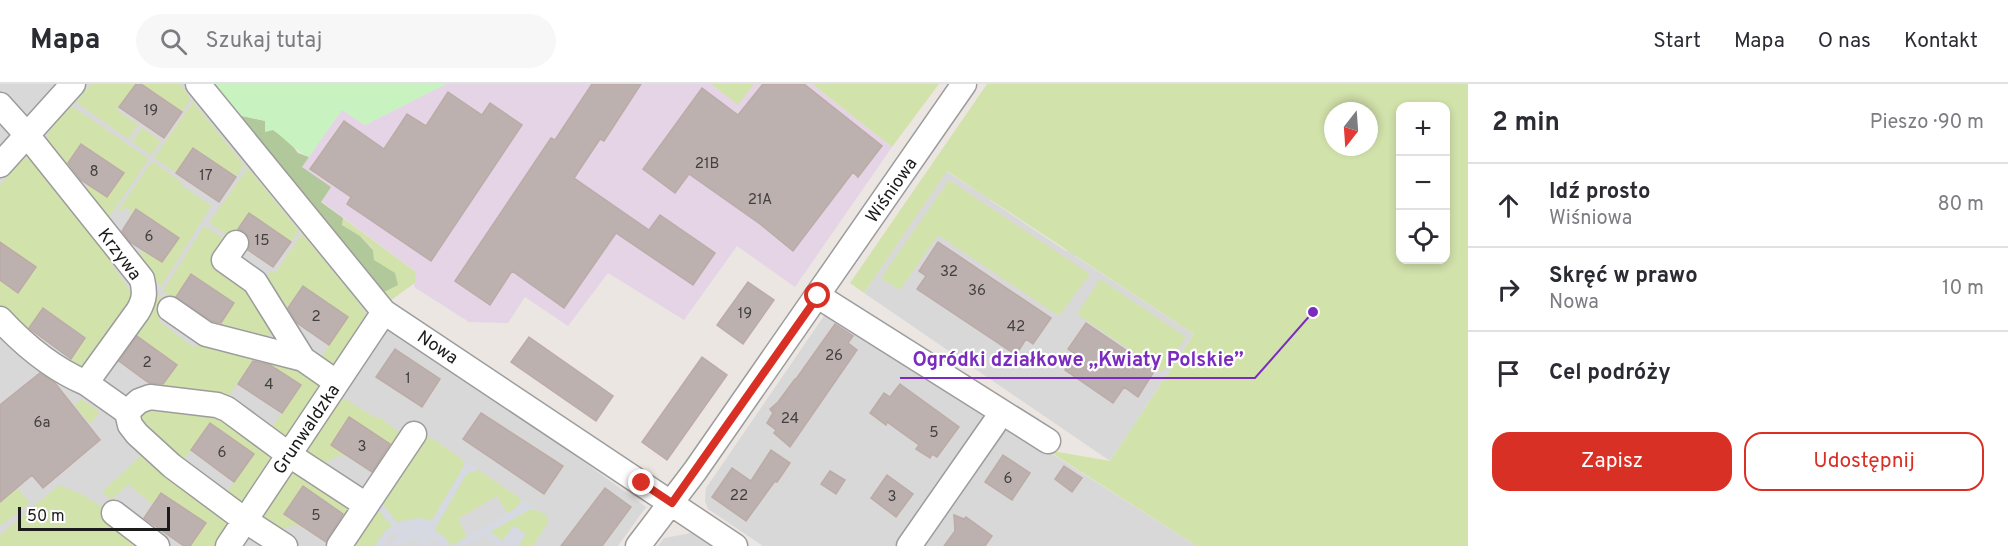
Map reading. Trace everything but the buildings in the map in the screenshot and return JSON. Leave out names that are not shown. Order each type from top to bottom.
[{"type":"street","points":[[0,165],[73,84]]},
{"type":"street","name":"Nowa","points":[[198,84],[384,312],[735,546]]},
{"type":"street","name":"Wiśniowa","points":[[638,546],[672,503],[964,84]]},
{"type":"street","name":"Krzywa","points":[[0,105],[27,135],[142,279],[145,291],[144,302],[86,383]]},
{"type":"street","points":[[236,243],[224,260],[255,282],[303,359]]},
{"type":"street","points":[[818,296],[1048,441]]},
{"type":"street","points":[[170,309],[206,334],[303,359],[336,382]]},
{"type":"street","name":"Grunwaldzka","points":[[228,546],[384,312]]},
{"type":"street","points":[[0,319],[20,341],[127,412],[130,425],[137,434],[172,466],[246,521],[285,546]]},
{"type":"street","points":[[127,412],[139,401],[150,397],[217,405],[366,505]]},
{"type":"street","points":[[909,546],[994,424]]},
{"type":"street","points":[[339,546],[414,434]]},
{"type":"street","points":[[114,513],[157,546]]},
{"type":"shaded area","points":[[0,84],[188,84],[379,313],[646,507],[618,546],[0,546]]},
{"type":"shaded area","points":[[446,84],[711,84],[738,104],[754,84],[812,84],[892,147],[795,287],[737,246],[684,320],[608,273],[568,326],[525,297],[508,323],[469,322],[414,287],[416,272],[321,201],[302,166],[342,109],[365,125]]},
{"type":"shaded area","points":[[946,171],[982,194],[990,191],[990,200],[1066,251],[1077,246],[1075,256],[1194,334],[1110,461],[864,293]]},
{"type":"shaded area","points":[[828,310],[988,415],[896,546],[763,546],[708,509],[705,501],[706,488]]},
{"type":"shaded area","points":[[1008,426],[1197,546],[925,546]]},
{"type":"shaded area","points":[[465,461],[478,470],[467,473],[434,530],[442,535],[451,546],[442,546],[431,537],[429,541],[436,546],[410,546],[419,545],[422,540],[413,539],[400,546],[389,546],[399,536],[396,531],[382,546],[375,546],[385,531],[392,526],[374,504],[381,502],[397,523],[419,518],[432,521]]},
{"type":"shaded area","points":[[521,500],[538,510],[529,510],[490,532],[503,541],[513,526],[526,534],[518,546],[492,546],[494,543],[484,536],[466,546],[452,546],[518,507]]},
{"type":"shaded area","points":[[691,533],[712,546],[658,546],[664,538]]},
{"type":"green space","points":[[91,84],[136,84],[117,110],[138,125],[128,139],[76,102]]},
{"type":"green space","points":[[141,84],[180,84],[190,97],[189,102],[182,112]]},
{"type":"green space","points":[[209,84],[446,84],[365,125],[342,110],[309,157],[299,152],[273,130],[265,132],[265,121],[233,114]]},
{"type":"green space","points":[[711,84],[754,84],[738,105]]},
{"type":"green space","points":[[812,84],[939,84],[892,147]]},
{"type":"green space","points":[[987,84],[1468,84],[1468,546],[1197,546],[1047,450],[1110,461],[1194,334],[947,171],[864,293],[850,283]]},
{"type":"green space","points":[[193,102],[244,165],[236,177],[193,148],[176,173],[154,158]]},
{"type":"green space","points":[[72,106],[149,159],[107,220],[84,191],[88,185],[107,197],[123,172],[81,144],[64,169],[80,179],[76,185],[46,146],[51,129]]},
{"type":"green space","points":[[233,114],[266,121],[273,130],[288,140],[298,153],[309,157],[302,167],[331,187],[321,202],[343,218],[342,225],[360,236],[373,250],[374,260],[395,273],[398,285],[384,292],[374,287]]},
{"type":"green space","points":[[142,128],[161,141],[151,155],[132,142]]},
{"type":"green space","points":[[23,159],[31,159],[108,246],[111,263],[135,298],[88,369],[67,364],[85,337],[43,308],[25,334],[0,305],[0,280],[18,292],[35,267],[0,242],[0,185]]},
{"type":"green space","points":[[152,161],[211,206],[161,287],[137,259],[143,250],[162,262],[179,238],[137,209],[131,217],[129,216],[132,212],[126,207],[122,212],[119,209]]},
{"type":"green space","points":[[248,168],[299,231],[291,242],[249,213],[232,238],[209,223]]},
{"type":"green space","points":[[949,180],[1090,274],[1059,316],[938,235],[900,290],[881,278]]},
{"type":"green space","points":[[343,218],[416,272],[415,283],[387,303],[374,287],[373,249],[360,236],[342,225]]},
{"type":"green space","points":[[204,226],[229,242],[275,327],[265,342],[217,328],[234,303],[192,274],[174,300],[163,291]]},
{"type":"green space","points":[[302,234],[357,300],[367,316],[338,364],[330,364],[322,356],[347,318],[303,287],[282,317],[264,281],[271,271],[275,273]]},
{"type":"green space","points":[[1100,279],[1186,337],[1162,372],[1077,314]]},
{"type":"green space","points":[[159,295],[171,303],[159,321],[193,347],[209,340],[283,359],[323,387],[287,437],[284,438],[271,429],[300,385],[256,356],[226,400],[157,394],[177,365],[135,335],[113,359]]},
{"type":"green space","points":[[81,399],[100,412],[90,424],[75,406]]},
{"type":"green space","points":[[339,399],[347,400],[375,418],[377,416],[401,433],[394,447],[349,417],[331,445],[347,456],[339,455],[322,465],[306,453],[306,446]]},
{"type":"green space","points":[[150,404],[215,410],[272,456],[271,463],[247,500],[241,503],[225,495],[253,454],[210,424],[186,457],[172,457],[136,425]]},
{"type":"green space","points":[[424,436],[435,440],[463,460],[464,466],[432,521],[415,519],[397,523],[381,502]]},
{"type":"green space","points":[[147,450],[229,522],[215,546],[190,546],[206,523],[153,505],[128,484],[111,500],[102,492]]},
{"type":"green space","points":[[0,467],[30,503],[0,526]]},
{"type":"green space","points":[[292,470],[352,501],[347,517],[303,486],[284,514],[303,527],[294,525],[280,530],[263,519],[261,515]]},
{"type":"green space","points":[[479,470],[518,497],[521,500],[520,505],[507,513],[497,496],[458,519],[467,537],[451,546],[434,530],[467,473]]},
{"type":"green space","points":[[59,485],[81,494],[104,508],[103,510],[147,546],[0,546],[0,535]]},
{"type":"green space","points":[[374,504],[392,526],[375,546],[347,546]]},
{"type":"green space","points":[[529,510],[539,511],[548,517],[548,523],[533,546],[518,546],[526,534],[514,526],[503,541],[489,532]]},
{"type":"place","name":"Ogródki działkowe „Kwiaty Polskie”","points":[[1313,312]]},
{"type":"route","points":[[642,483],[672,503],[818,296]]}]
